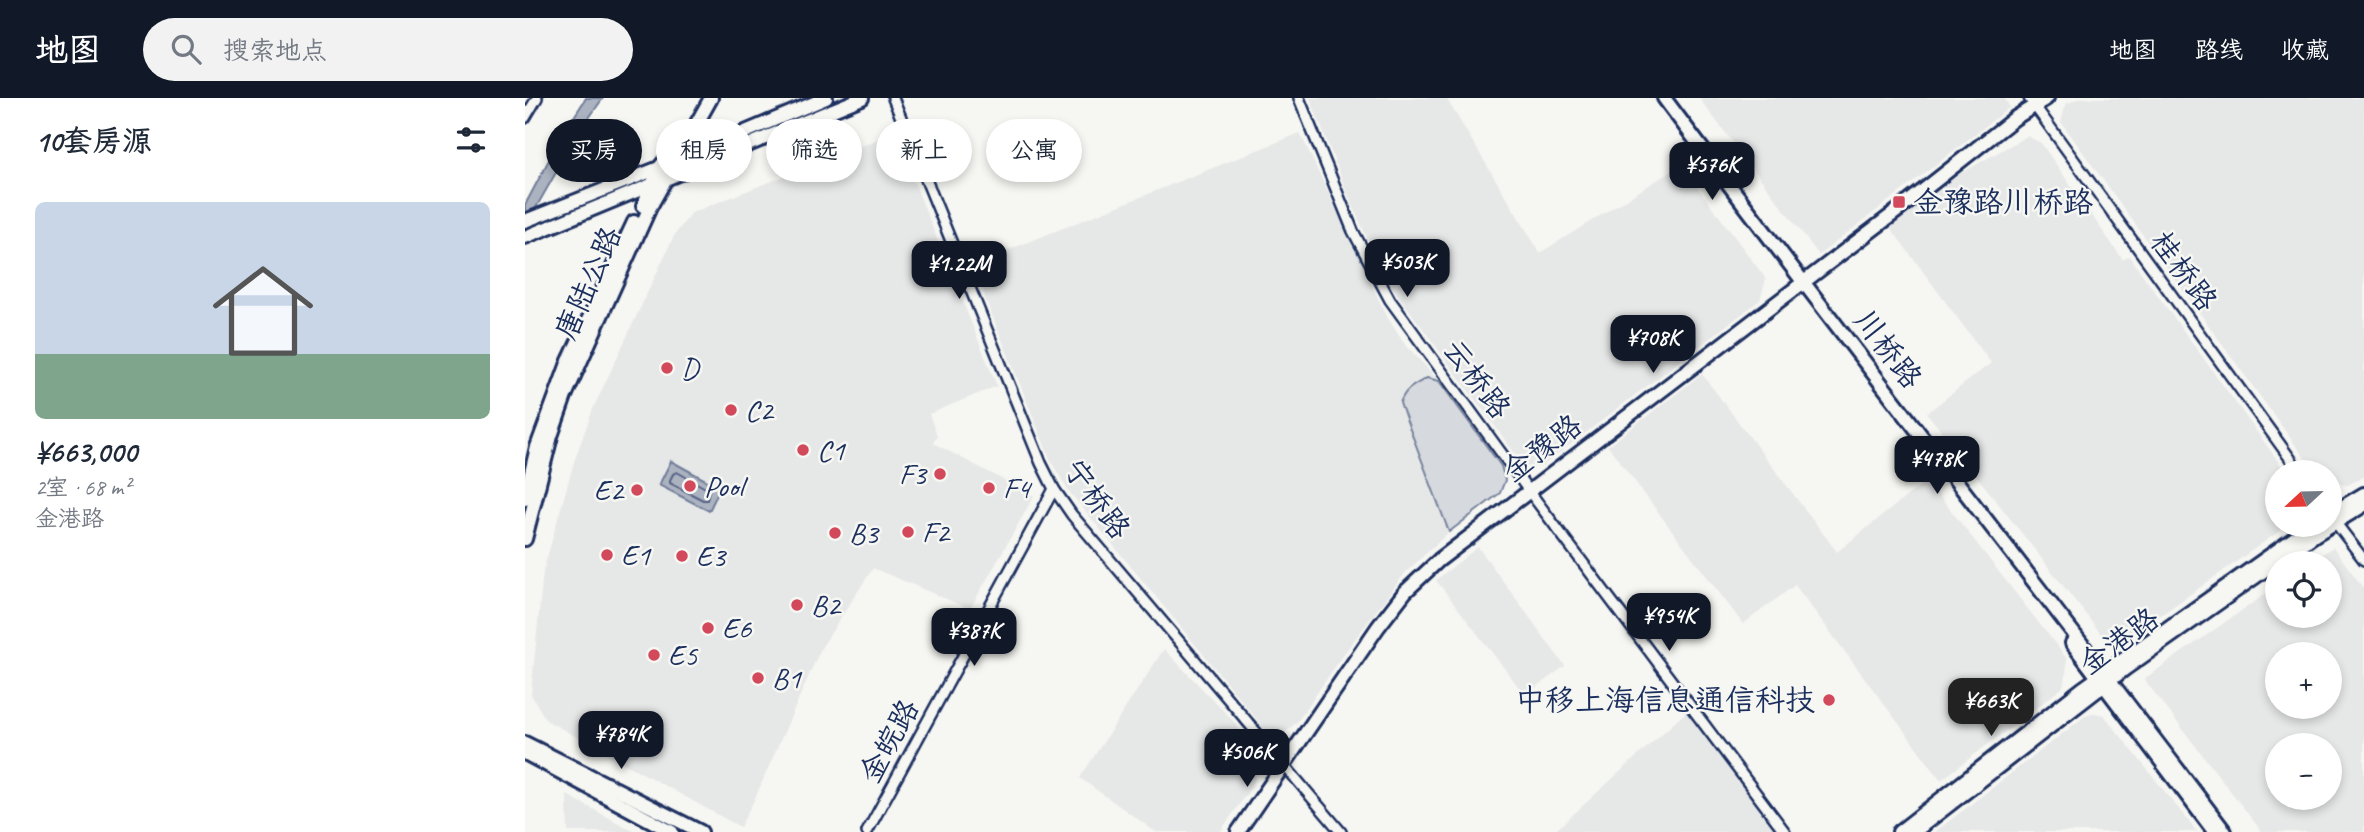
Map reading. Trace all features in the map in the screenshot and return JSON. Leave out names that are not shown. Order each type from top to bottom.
[{"type":"street","points":[[525,118],[537,98]]},
{"type":"street","name":"唐陆公路","points":[[698,119],[709,98]]},
{"type":"street","name":"唐陆公路","points":[[695,119],[709,98]]},
{"type":"street","points":[[752,129],[826,98]]},
{"type":"street","points":[[752,140],[862,98]]},
{"type":"street","name":"宁桥路","points":[[893,98],[1041,463],[1054,489],[1072,514],[1341,832]]},
{"type":"street","name":"云桥路","points":[[1299,98],[1353,231],[1376,278],[1404,322],[1785,832]]},
{"type":"street","name":"川桥路","points":[[1655,98],[2225,832]]},
{"type":"street","name":"川桥路","points":[[1664,98],[1800,284]]},
{"type":"street","name":"金豫路","points":[[1238,832],[1378,627],[1405,592],[1439,560],[1901,208],[2032,102],[2047,98]]},
{"type":"street","name":"桂桥路","points":[[2032,102],[2291,460]]},
{"type":"street","points":[[525,221],[611,186],[656,175]]},
{"type":"street","points":[[525,237],[652,185],[656,181]]},
{"type":"street","name":"唐陆公路","points":[[525,539],[551,436],[565,396],[659,182]]},
{"type":"street","name":"唐陆公路","points":[[525,499],[537,447],[568,363],[652,185]]},
{"type":"street","name":"金皖路","points":[[867,832],[1054,489]]},
{"type":"street","name":"金港路","points":[[2342,509],[2364,494]]},
{"type":"street","name":"金港路","points":[[2342,512],[2364,505]]},
{"type":"street","points":[[2342,531],[2364,560]]},
{"type":"street","name":"金港路","points":[[1899,832],[2297,537]]},
{"type":"street","name":"金港路","points":[[1914,832],[2104,679],[2302,537]]},
{"type":"street","name":"川桥路","points":[[2104,679],[2215,832]]},
{"type":"street","points":[[525,743],[701,832]]},
{"type":"street","points":[[525,753],[672,832]]},
{"type":"shaded area","points":[[1310,98],[1446,98],[1540,253],[1670,172],[1686,172],[1766,279],[1760,300],[1542,466],[1525,467],[1384,276],[1348,195]]},
{"type":"shaded area","points":[[1699,98],[2004,98],[2010,107],[1819,255]]},
{"type":"shaded area","points":[[2080,98],[2364,98],[2364,476],[2348,485],[2342,484],[2342,460],[2306,460],[2061,122],[2066,104]]},
{"type":"shaded area","points":[[1300,133],[1386,315],[1403,342],[1439,381],[1427,378],[1404,414],[1449,532],[1405,573],[1297,722],[1273,739],[1067,489],[1051,461],[985,298],[976,263]]},
{"type":"shaded area","points":[[2027,136],[2041,143],[2123,260],[2129,256],[2277,460],[2265,460],[2265,537],[2271,537],[2113,649],[1927,413],[1991,363],[1890,227],[1958,175]]},
{"type":"shaded area","points":[[876,140],[876,182],[914,182],[997,386],[929,414],[937,436],[933,443],[1034,496],[970,609],[873,568],[821,648],[740,827],[546,720],[531,694],[543,572],[574,462],[593,409],[674,236],[691,213],[770,182],[862,182],[862,146]]},
{"type":"shaded area","points":[[1702,374],[1837,552],[1927,480],[2067,659],[2062,688],[1941,780],[1795,585],[1743,624],[1608,446]]},
{"type":"shaded area","points":[[1427,378],[1439,381],[1501,466],[1505,480],[1500,493],[1449,532],[1400,403],[1407,391]]},
{"type":"shaded area","points":[[1478,547],[1565,666],[1525,695],[1436,580]]},
{"type":"shaded area","points":[[2342,559],[2364,589],[2364,832],[2262,832],[2144,679],[2265,594],[2265,628],[2342,628]]},
{"type":"shaded area","points":[[1164,649],[1235,723],[1258,756],[1259,764],[1254,783],[1220,832],[1156,832],[1080,778]]},
{"type":"shaded area","points":[[1686,712],[1777,832],[1554,832]]},
{"type":"shaded area","points":[[2094,713],[2104,715],[2197,832],[1935,832],[2084,717]]},
{"type":"shaded area","points":[[567,795],[635,832],[568,832]]},
{"type":"water","points":[[586,98],[603,98],[588,119],[573,119]]},
{"type":"water","points":[[546,165],[546,182],[551,182],[525,227],[525,205]]},
{"type":"water","name":"Pool","points":[[671,461],[720,488],[709,511],[659,485]]},
{"type":"place","name":"金豫路川桥路","points":[[1899,202]]},
{"type":"place","name":"D","points":[[667,368]]},
{"type":"place","name":"C2","points":[[731,410]]},
{"type":"place","name":"C1","points":[[803,450]]},
{"type":"place","name":"F3","points":[[940,474]]},
{"type":"place","name":"Pool","points":[[690,486]]},
{"type":"place","name":"F4","points":[[989,488]]},
{"type":"place","name":"E2","points":[[637,490]]},
{"type":"place","name":"F2","points":[[908,532]]},
{"type":"place","name":"B3","points":[[835,533]]},
{"type":"place","name":"E1","points":[[607,555]]},
{"type":"place","name":"E3","points":[[682,556]]},
{"type":"place","name":"B2","points":[[797,605]]},
{"type":"place","name":"E6","points":[[708,628]]},
{"type":"place","name":"E5","points":[[654,655]]},
{"type":"place","name":"B1","points":[[758,678]]},
{"type":"place","name":"中移上海信息通信科技","points":[[1829,700]]}]
